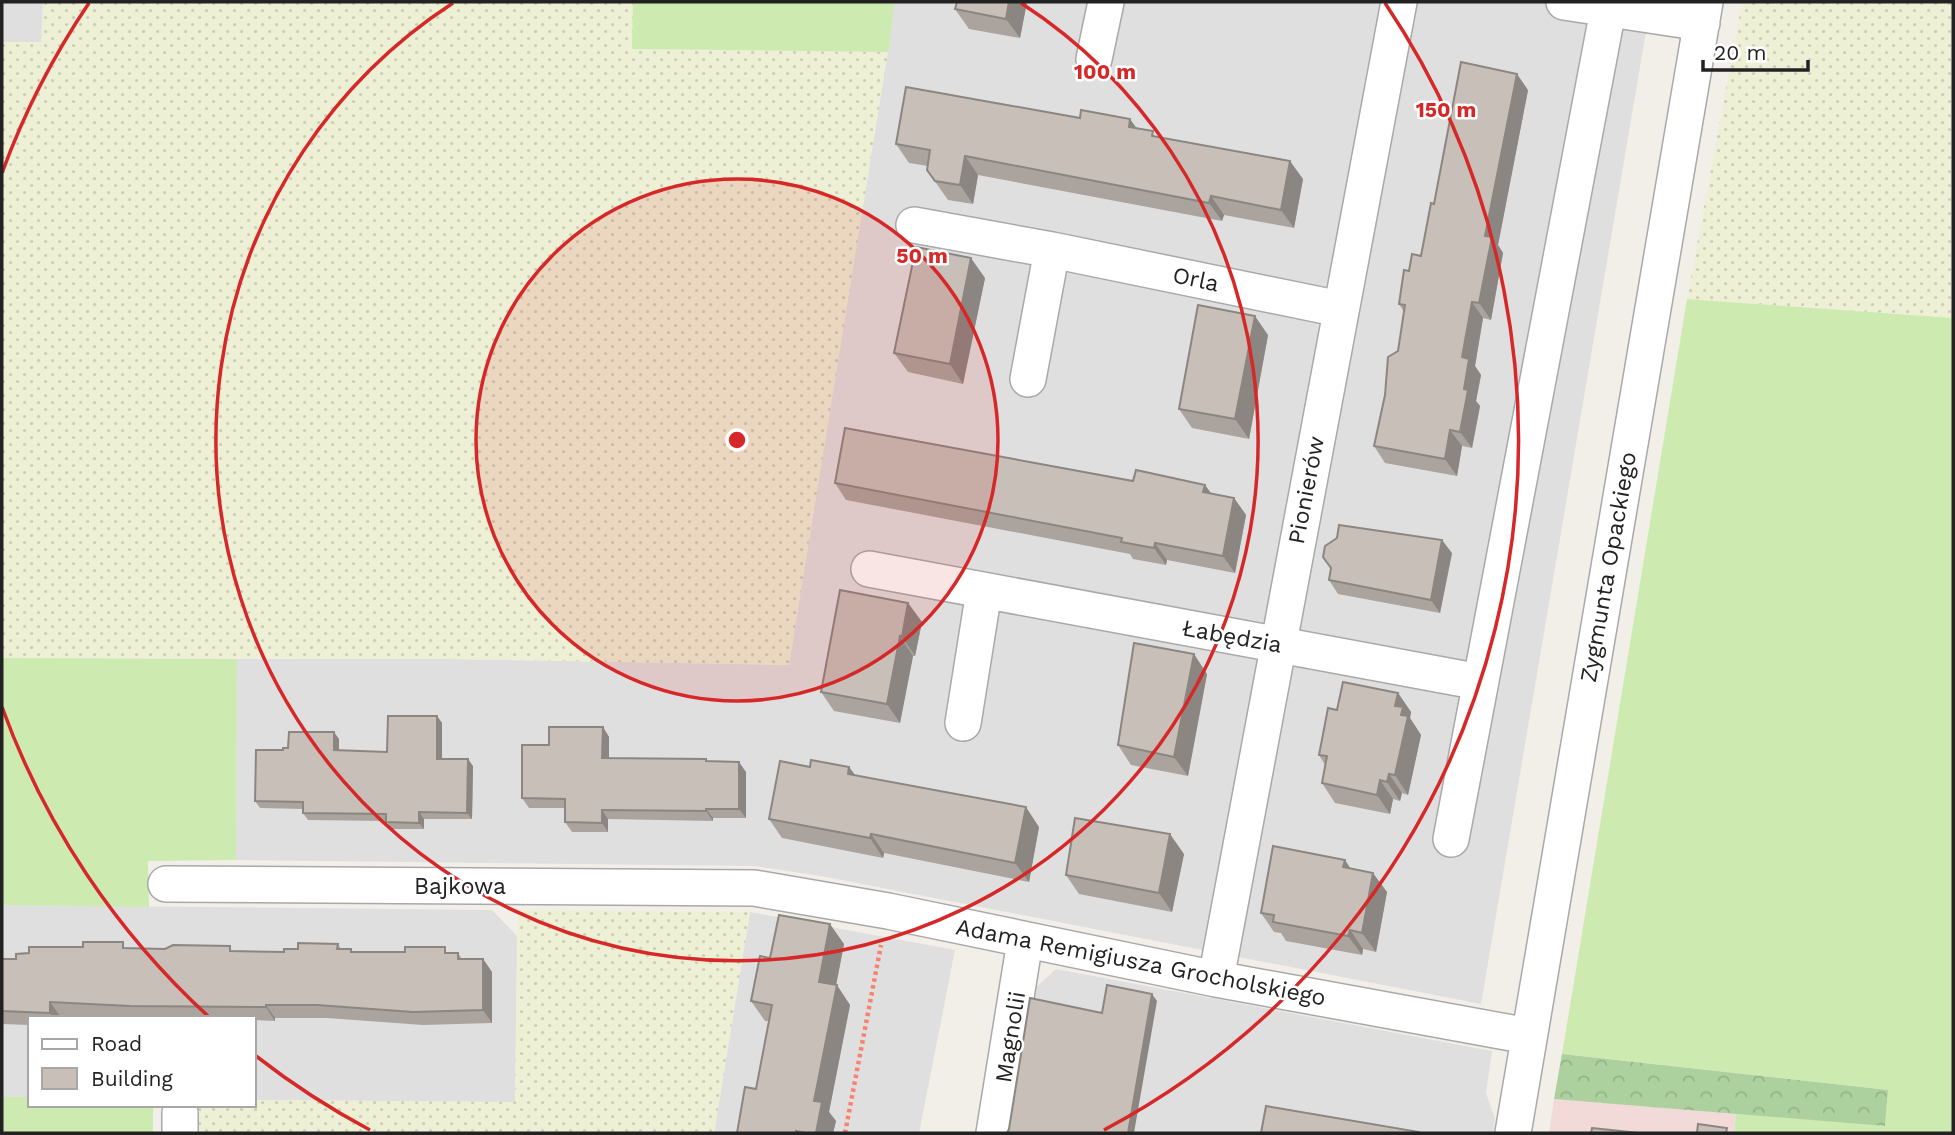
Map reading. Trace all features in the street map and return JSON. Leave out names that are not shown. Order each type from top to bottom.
[{"type":"street","points":[[1094,59],[1106,2]]},
{"type":"street","name":"Pionierów","points":[[1216,979],[1399,2]]},
{"type":"street","points":[[1564,2],[1608,10],[1704,12]]},
{"type":"street","points":[[1451,839],[1608,10]]},
{"type":"street","name":"Zygmunta Opackiego","points":[[1513,1133],[1704,12]]},
{"type":"street","name":"Orla","points":[[914,225],[1052,250],[1340,309]]},
{"type":"street","points":[[1028,379],[1052,250]]},
{"type":"street","name":"Łabędzia","points":[[869,569],[1480,682]]},
{"type":"street","points":[[963,723],[984,591]]},
{"type":"street","name":"Bajkowa","points":[[166,884],[754,888]]},
{"type":"street","name":"Adama Remigiusza Grocholskiego","points":[[754,888],[888,911],[1216,979],[1528,1036]]},
{"type":"street","name":"Magnolii","points":[[995,1133],[1026,941]]},
{"type":"path","points":[[845,1133],[888,911]]},
{"type":"shaded area","points":[[2,2],[43,2],[42,43],[2,42]]},
{"type":"shaded area","points":[[895,2],[1651,2],[1481,1004],[826,877],[755,866],[236,860],[237,659],[449,659],[789,665]]},
{"type":"shaded area","points":[[2,905],[492,910],[517,936],[515,1102],[256,1100],[256,1016],[28,1016],[28,1097],[2,1097]]},
{"type":"shaded area","points":[[750,912],[955,950],[919,1133],[714,1133]]},
{"type":"shaded area","points":[[1056,969],[1492,1051],[1486,1093],[1495,1119],[1493,1133],[1002,1133],[1024,998]]},
{"type":"shaded area","points":[[1554,1099],[1736,1113],[1734,1133],[1549,1133]]},
{"type":"green space","points":[[43,2],[633,2],[633,49],[888,52],[789,665],[449,659],[2,658],[2,42],[41,42]]},
{"type":"green space","points":[[633,2],[895,2],[888,52],[632,49]]},
{"type":"green space","points":[[1742,2],[1953,2],[1953,318],[1687,299]]},
{"type":"green space","points":[[1687,299],[1953,318],[1953,1133],[1734,1133],[1736,1113],[1885,1126],[1888,1090],[1562,1054]]},
{"type":"green space","points":[[2,658],[237,659],[236,860],[148,861],[149,907],[2,905]]},
{"type":"green space","points":[[518,910],[750,912],[714,1133],[191,1133],[190,1107],[256,1107],[256,1100],[515,1102]]},
{"type":"green space","points":[[1562,1054],[1888,1090],[1885,1126],[1554,1099]]},
{"type":"green space","points":[[2,1097],[28,1097],[28,1107],[153,1107],[153,1133],[2,1133]]},
{"type":"building","points":[[957,2],[1009,2],[1006,19],[955,9]]},
{"type":"building","points":[[1461,62],[1517,74],[1485,236],[1492,237],[1479,303],[1472,302],[1462,357],[1469,359],[1464,389],[1468,390],[1460,432],[1450,430],[1445,459],[1374,446],[1385,395],[1388,357],[1398,351],[1405,305],[1399,304],[1404,270],[1409,271],[1412,254],[1421,256],[1431,203],[1434,204]]},
{"type":"building","points":[[906,87],[1080,118],[1081,110],[1130,119],[1129,127],[1153,131],[1152,136],[1290,161],[1281,210],[1211,196],[1209,203],[965,156],[960,185],[935,181],[927,170],[930,150],[896,144]]},
{"type":"building","points":[[916,247],[971,258],[950,364],[894,353]]},
{"type":"building","points":[[1198,305],[1255,316],[1235,419],[1179,409]]},
{"type":"building","points":[[845,428],[1133,481],[1136,470],[1205,485],[1203,492],[1234,498],[1223,556],[1155,543],[1154,548],[1121,542],[1122,538],[835,483]]},
{"type":"building","points":[[1339,525],[1442,540],[1431,600],[1329,580],[1331,568],[1323,557],[1325,546],[1337,538]]},
{"type":"building","points":[[840,590],[908,603],[887,704],[821,692]]},
{"type":"building","points":[[1134,643],[1194,654],[1174,757],[1118,745]]},
{"type":"building","points":[[1343,682],[1398,693],[1395,706],[1403,707],[1401,715],[1408,716],[1395,775],[1389,774],[1387,782],[1380,780],[1377,795],[1322,783],[1327,756],[1319,755],[1328,708],[1337,710]]},
{"type":"building","points":[[388,716],[437,716],[437,759],[468,759],[467,813],[419,812],[419,823],[386,822],[386,814],[303,813],[303,802],[255,801],[256,750],[288,748],[289,732],[334,732],[334,750],[387,752]]},
{"type":"building","points":[[549,727],[603,727],[602,758],[739,762],[739,809],[602,810],[602,823],[565,822],[565,799],[522,798],[522,745],[549,745]]},
{"type":"building","points":[[811,760],[849,767],[848,774],[1026,807],[1015,863],[871,834],[870,838],[769,819],[780,761],[810,767]]},
{"type":"building","points":[[1075,818],[1170,834],[1159,893],[1066,875]]},
{"type":"building","points":[[1273,846],[1345,860],[1343,867],[1373,873],[1362,933],[1350,930],[1348,936],[1273,922],[1274,915],[1261,913]]},
{"type":"building","points":[[779,915],[830,924],[819,982],[837,985],[814,1101],[822,1102],[816,1133],[737,1133],[745,1087],[756,1089],[772,1005],[751,1001],[760,956],[770,958]]},
{"type":"building","points":[[83,942],[123,942],[123,948],[230,946],[230,951],[284,952],[284,949],[298,949],[298,943],[338,944],[337,949],[351,949],[351,952],[405,952],[405,947],[445,947],[445,953],[458,953],[458,959],[483,959],[483,1010],[413,1012],[317,1005],[130,1006],[50,1002],[50,1013],[2,1011],[2,959],[16,959],[16,954],[29,953],[29,947],[83,947]]},
{"type":"building","points":[[1107,985],[1152,994],[1128,1133],[1007,1133],[1030,998],[1102,1013]]},
{"type":"building","points":[[1266,1106],[1419,1132],[1419,1133],[1261,1133]]},
{"type":"building","points":[[1698,1124],[1727,1128],[1726,1133],[1697,1133]]},
{"type":"building","points":[[1592,1128],[1639,1133],[1591,1133]]}]
